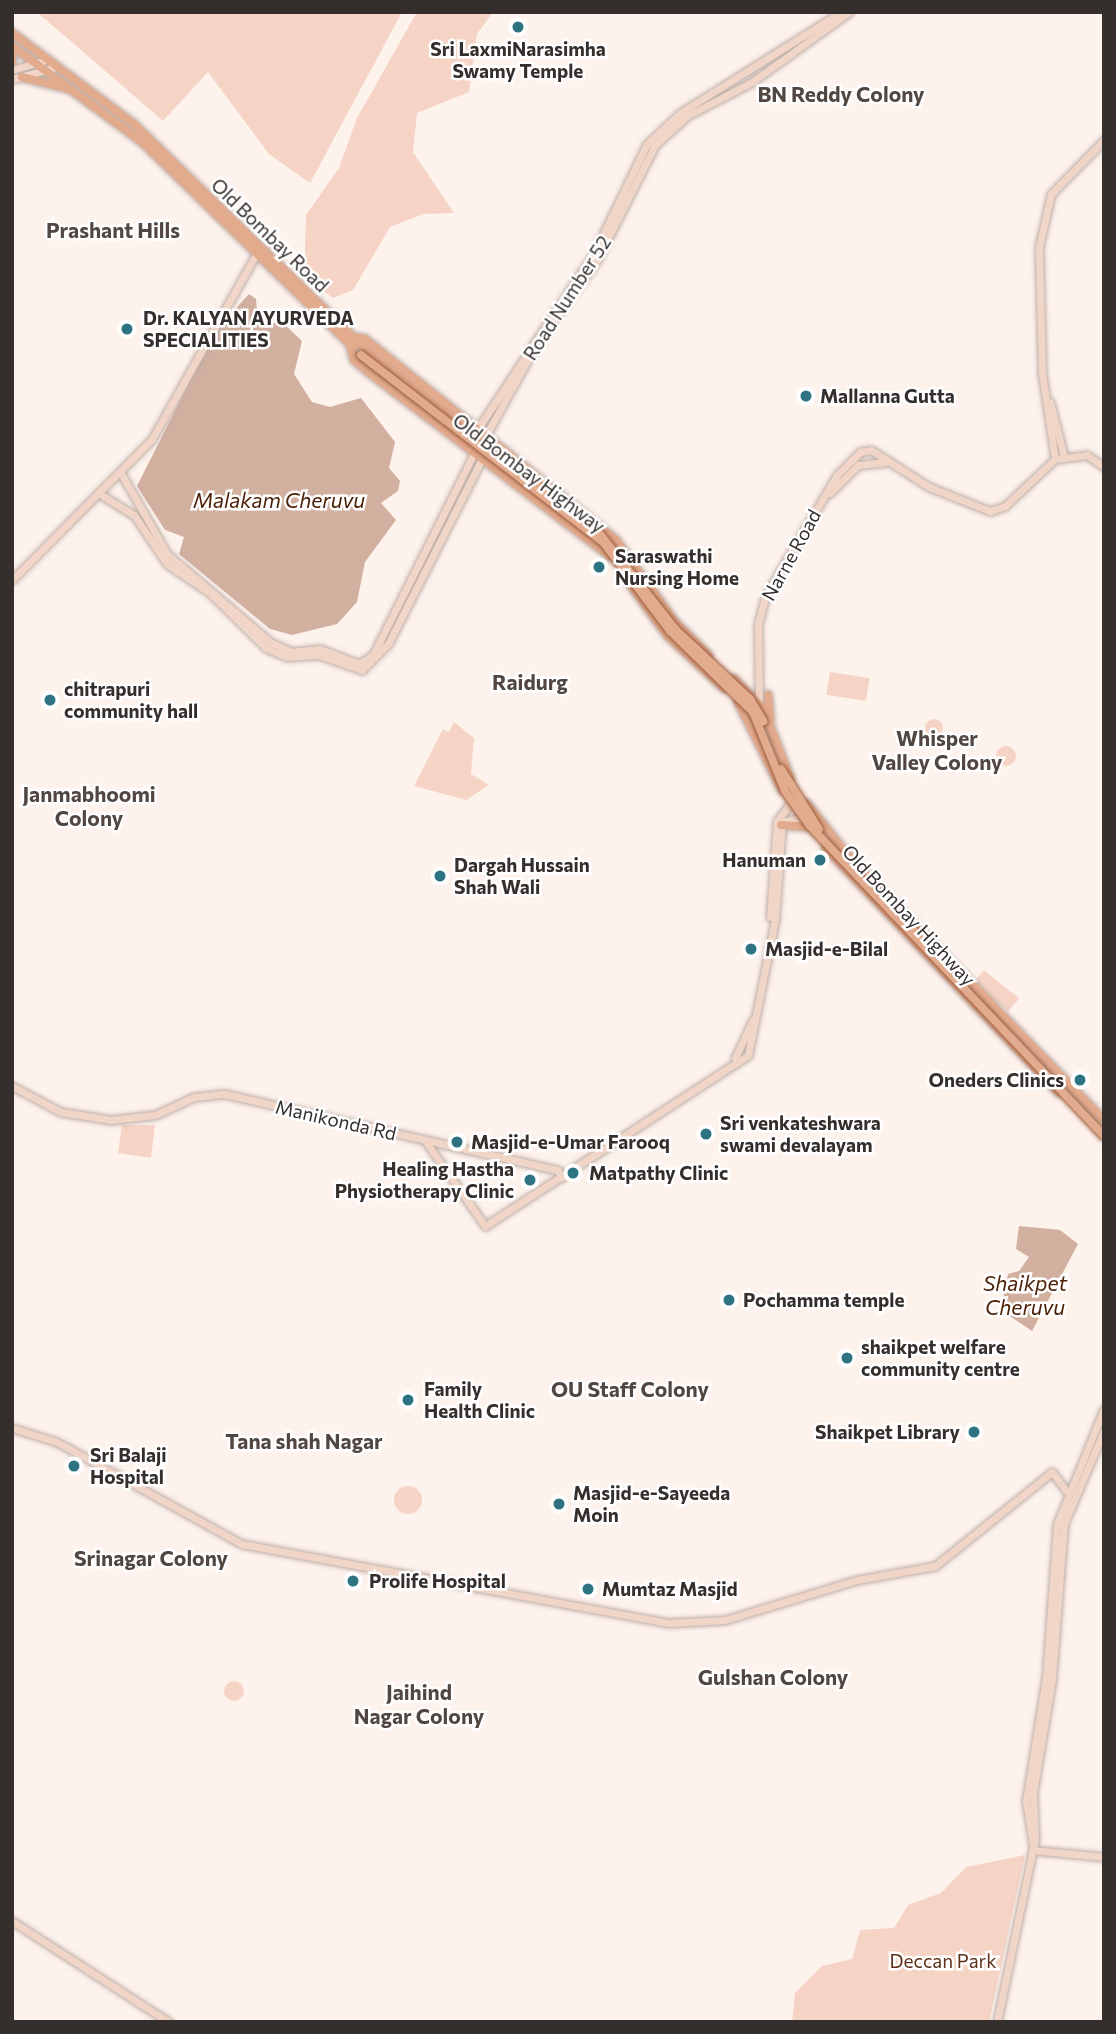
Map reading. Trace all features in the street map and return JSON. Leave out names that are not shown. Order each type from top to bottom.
[{"type":"main road","name":"Old Bombay Road","points":[[12,33],[36,68],[50,71],[150,138],[351,341],[365,339],[616,540],[674,621],[761,706],[802,799]]},
{"type":"main road","points":[[12,46],[36,68]]},
{"type":"main road","points":[[12,46],[12,61]]},
{"type":"main road","name":"Old Bombay Highway","points":[[50,71],[141,141],[351,341],[354,360],[607,552],[668,636],[751,719],[790,804],[800,818],[929,961],[1104,1138]]},
{"type":"main road","points":[[17,78],[70,89]]},
{"type":"main road","points":[[351,341],[609,549],[670,631],[753,712],[785,791],[810,826],[1104,1138]]},
{"type":"main road","points":[[363,352],[608,539],[676,630],[758,708],[782,773],[817,826],[1104,1126]]},
{"type":"main road","points":[[768,695],[770,723]]},
{"type":"main road","name":"Old Bombay Highway","points":[[802,799],[941,951],[1104,1120]]},
{"type":"main road","points":[[781,825],[808,827]]},
{"type":"main road","points":[[929,961],[941,951]]},
{"type":"street","name":"Road Number 52","points":[[477,430],[594,253],[652,139],[680,113],[841,12]]},
{"type":"street","name":"Road Number 52","points":[[485,437],[538,341],[597,260],[660,139],[849,12]]},
{"type":"street","points":[[12,70],[36,68],[50,71]]},
{"type":"street","points":[[17,78],[36,68]]},
{"type":"street","points":[[1055,459],[1042,373],[1040,247],[1051,194],[1104,140]]},
{"type":"street","points":[[1065,457],[1047,382],[1044,246],[1056,196],[1104,146]]},
{"type":"street","points":[[12,580],[103,496],[158,430],[257,253]]},
{"type":"street","name":"Narne Road","points":[[761,706],[758,624],[766,595],[845,465],[865,450],[954,499],[995,511],[1055,459],[1098,458],[1104,467]]},
{"type":"street","points":[[103,496],[136,518],[164,556],[266,648],[291,655],[319,652],[355,670],[378,660],[478,456]]},
{"type":"street","name":"Narne Road","points":[[761,706],[768,695],[761,623],[769,596],[841,479],[864,462],[886,462]]},
{"type":"street","points":[[122,475],[146,512],[164,556]]},
{"type":"street","points":[[136,518],[146,512]]},
{"type":"street","points":[[751,719],[761,706]]},
{"type":"street","points":[[772,926],[777,821],[790,804]]},
{"type":"street","points":[[426,1142],[483,1225],[561,1176],[747,1047],[772,926],[781,825],[789,816],[800,818]]},
{"type":"street","name":"Manikonda Rd","points":[[12,1086],[61,1112],[111,1120],[155,1115],[194,1097],[225,1094],[561,1176]]},
{"type":"street","points":[[997,2022],[1033,1848],[1064,1524],[1070,1493],[1104,1409]]},
{"type":"street","points":[[12,1428],[57,1442],[236,1542],[310,1554],[650,1622],[717,1621],[941,1564],[1052,1472],[1070,1493]]},
{"type":"street","points":[[1070,1493],[1104,1430]]},
{"type":"street","points":[[1033,1848],[1104,1857]]},
{"type":"street","points":[[12,1920],[169,2022]]},
{"type":"green space","points":[[37,12],[402,12],[310,183],[269,154],[208,72],[163,121]]},
{"type":"green space","points":[[417,12],[493,12],[477,34],[469,92],[417,113],[413,152],[454,213],[423,214],[390,227],[353,290],[333,298],[304,277],[306,215],[339,168],[357,118]]},
{"type":"green space","points":[[830,672],[870,678],[866,701],[826,695]]},
{"type":"green space","points":[[934,719],[940,722],[943,728],[940,734],[934,737],[928,734],[925,728],[928,722]]},
{"type":"green space","points":[[454,722],[474,738],[471,774],[489,785],[466,800],[414,786],[443,729],[449,732]]},
{"type":"green space","points":[[1006,746],[1013,749],[1016,756],[1013,763],[1006,766],[999,763],[996,756],[999,749]]},
{"type":"green space","points":[[984,970],[1019,998],[1008,1012],[973,983]]},
{"type":"green space","points":[[122,1125],[155,1125],[151,1158],[118,1153]]},
{"type":"green space","points":[[408,1486],[418,1490],[422,1500],[418,1510],[408,1514],[398,1510],[394,1500],[398,1490]]},
{"type":"green space","points":[[230,1681],[238,1681],[244,1691],[238,1701],[230,1701],[224,1695],[224,1687]]},
{"type":"green space","name":"Deccan Park","points":[[1025,1855],[989,2022],[792,2022],[795,1993],[822,1966],[852,1959],[860,1930],[894,1928],[908,1905],[941,1893],[966,1867]]},
{"type":"water","name":"Malakam Cheruvu","points":[[249,294],[256,299],[258,323],[283,323],[302,341],[294,374],[312,402],[330,407],[361,398],[395,442],[389,468],[400,481],[398,491],[381,503],[396,520],[365,562],[357,602],[337,624],[292,635],[270,629],[179,554],[184,537],[165,530],[137,486],[215,331]]},
{"type":"water","name":"Shaikpet Cheruvu","points":[[1019,1226],[1060,1230],[1078,1244],[1032,1331],[1001,1310],[1008,1274],[1019,1271],[1029,1257],[1016,1249]]},
{"type":"place","name":"Sri LaxmiNarasimha Swamy Temple","points":[[518,27]]},
{"type":"place","name":"Dr. KALYAN AYURVEDA SPECIALITIES","points":[[127,329]]},
{"type":"place","name":"Mallanna Gutta","points":[[806,396]]},
{"type":"place","name":"Saraswathi Nursing Home","points":[[599,567]]},
{"type":"place","name":"chitrapuri community hall","points":[[50,700]]},
{"type":"place","name":"Hanuman","points":[[820,860]]},
{"type":"place","name":"Dargah Hussain Shah Wali","points":[[440,876]]},
{"type":"place","name":"Masjid-e-Bilal","points":[[751,949]]},
{"type":"place","name":"Oneders Clinics","points":[[1080,1080]]},
{"type":"place","name":"Sri venkateshwara swami devalayam","points":[[706,1134]]},
{"type":"place","name":"Masjid-e-Umar Farooq","points":[[457,1142]]},
{"type":"place","name":"Matpathy Clinic","points":[[573,1173]]},
{"type":"place","name":"Healing Hastha Physiotherapy Clinic","points":[[530,1180]]},
{"type":"place","name":"Pochamma temple","points":[[729,1300]]},
{"type":"place","name":"shaikpet welfare community centre","points":[[847,1358]]},
{"type":"place","name":"Family Health Clinic","points":[[408,1400]]},
{"type":"place","name":"Shaikpet Library","points":[[974,1432]]},
{"type":"place","name":"Sri Balaji Hospital","points":[[74,1466]]},
{"type":"place","name":"Masjid-e-Sayeeda Moin","points":[[559,1504]]},
{"type":"place","name":"Prolife Hospital","points":[[353,1581]]},
{"type":"place","name":"Mumtaz Masjid","points":[[588,1589]]},
{"type":"district","name":"BN Reddy Colony","points":[[841,94]]},
{"type":"district","name":"Prashant Hills","points":[[113,230]]},
{"type":"district","name":"Raidurg","points":[[530,682]]},
{"type":"district","name":"Whisper Valley Colony","points":[[937,750]]},
{"type":"district","name":"Janmabhoomi Colony","points":[[89,806]]},
{"type":"district","name":"OU Staff Colony","points":[[630,1389]]},
{"type":"district","name":"Tana shah Nagar","points":[[304,1441]]},
{"type":"district","name":"Srinagar Colony","points":[[151,1558]]},
{"type":"district","name":"Gulshan Colony","points":[[773,1677]]},
{"type":"district","name":"Jaihind Nagar Colony","points":[[419,1704]]}]
